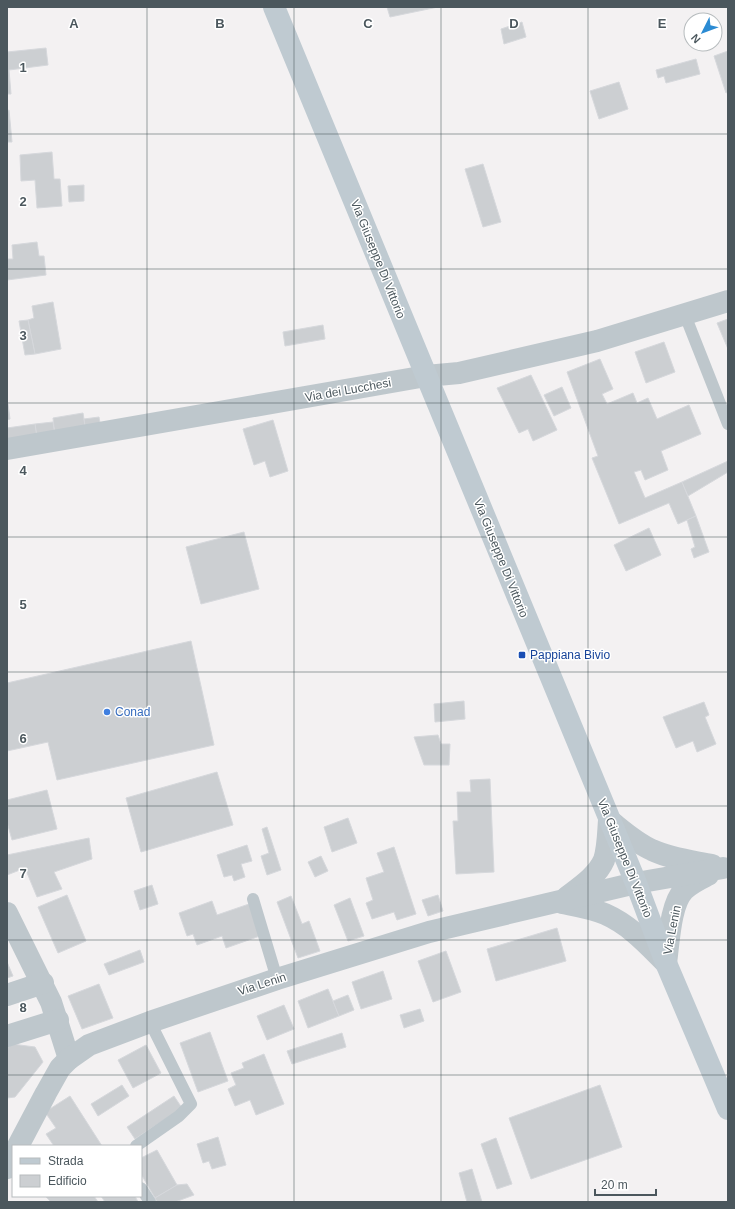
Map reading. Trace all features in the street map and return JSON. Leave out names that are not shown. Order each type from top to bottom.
[{"type":"main road","name":"Via Giuseppe Di Vittorio","points":[[274,7],[636,883],[666,963],[728,1109]]},
{"type":"street","name":"Via dei Lucchesi","points":[[7,449],[426,376],[467,372],[597,341],[728,301]]},
{"type":"street","points":[[609,820],[625,833],[653,850],[672,857],[726,868]]},
{"type":"street","name":"Via Lenin","points":[[559,902],[596,873],[604,860],[609,820]]},
{"type":"street","name":"Via Lenin","points":[[19,1145],[60,1068],[69,1059],[89,1045],[150,1022],[277,979],[428,932],[636,883],[726,868]]},
{"type":"street","name":"Via Lenin","points":[[666,963],[672,921],[677,902],[684,890],[695,882],[726,868]]},
{"type":"street","name":"Via Lenin","points":[[559,902],[590,909],[620,922],[636,933],[666,963]]},
{"type":"street","points":[[7,913],[43,983],[58,1020],[69,1059]]},
{"type":"street","points":[[7,995],[43,983]]},
{"type":"street","points":[[7,1036],[58,1020]]},
{"type":"street","points":[[7,1168],[12,1158]]},
{"type":"lane","points":[[685,315],[728,424]]},
{"type":"lane","points":[[253,899],[277,979]]},
{"type":"lane","points":[[137,1145],[179,1116],[190,1104],[150,1022]]},
{"type":"lane","points":[[142,1190],[150,1202]]},
{"type":"building","points":[[387,7],[438,7],[390,17]]},
{"type":"building","points":[[522,22],[526,37],[504,44],[501,29]]},
{"type":"building","points":[[46,48],[48,65],[9,70],[11,94],[7,94],[7,52]]},
{"type":"building","points":[[728,51],[728,92],[726,93],[714,56]]},
{"type":"building","points":[[696,59],[700,74],[666,83],[664,76],[658,78],[656,70]]},
{"type":"building","points":[[619,82],[628,109],[599,119],[590,91]]},
{"type":"building","points":[[9,110],[12,142],[7,142],[7,111]]},
{"type":"building","points":[[52,152],[54,179],[60,179],[62,206],[37,208],[35,180],[21,181],[20,155]]},
{"type":"building","points":[[483,164],[501,222],[483,227],[465,169]]},
{"type":"building","points":[[84,185],[84,201],[69,202],[68,186]]},
{"type":"building","points":[[37,242],[39,256],[44,256],[46,275],[7,280],[7,259],[13,259],[12,245]]},
{"type":"building","points":[[53,302],[61,349],[35,354],[28,320],[34,318],[32,306]]},
{"type":"building","points":[[728,319],[728,349],[717,323]]},
{"type":"building","points":[[28,320],[35,354],[25,355],[19,321]]},
{"type":"building","points":[[323,325],[325,339],[285,346],[283,332]]},
{"type":"building","points":[[664,342],[675,372],[646,383],[635,352]]},
{"type":"building","points":[[600,359],[613,389],[602,394],[607,404],[633,393],[637,403],[648,398],[657,419],[689,405],[701,434],[661,451],[668,470],[645,480],[641,470],[634,472],[645,498],[682,482],[696,516],[678,524],[669,503],[619,524],[592,458],[598,456],[567,372]]},
{"type":"building","points":[[531,375],[557,430],[533,441],[528,429],[519,433],[497,388]]},
{"type":"building","points":[[562,387],[571,408],[554,416],[544,395]]},
{"type":"building","points":[[8,404],[10,419],[7,420],[7,405]]},
{"type":"building","points":[[83,413],[86,432],[55,436],[53,418]]},
{"type":"building","points":[[99,417],[101,429],[86,432],[84,419]]},
{"type":"building","points":[[273,420],[288,471],[270,477],[265,461],[254,465],[243,429]]},
{"type":"building","points":[[53,422],[55,436],[37,438],[35,424]]},
{"type":"building","points":[[35,424],[37,438],[7,443],[7,428]]},
{"type":"building","points":[[728,461],[728,472],[688,496],[682,482]]},
{"type":"building","points":[[696,516],[709,552],[694,558],[691,549],[695,547],[687,520]]},
{"type":"building","points":[[649,528],[661,555],[626,571],[614,545]]},
{"type":"building","points":[[244,532],[259,589],[201,604],[186,547]]},
{"type":"building","name":"Conad","points":[[191,641],[214,745],[57,780],[48,742],[7,751],[7,683]]},
{"type":"building","points":[[464,701],[465,719],[435,722],[434,704]]},
{"type":"building","points":[[704,702],[709,715],[705,717],[716,744],[697,752],[693,741],[676,748],[663,717]]},
{"type":"building","points":[[438,735],[441,744],[450,744],[449,765],[424,765],[414,737]]},
{"type":"building","points":[[217,772],[233,825],[141,852],[126,798]]},
{"type":"building","points":[[490,779],[494,872],[456,874],[453,821],[458,821],[457,792],[471,792],[470,780]]},
{"type":"building","points":[[47,790],[57,829],[12,840],[7,822],[7,800]]},
{"type":"building","points":[[348,818],[357,843],[332,852],[324,827]]},
{"type":"building","points":[[267,827],[281,870],[267,875],[261,856],[269,853],[262,829]]},
{"type":"building","points":[[89,838],[92,859],[54,872],[62,889],[37,897],[25,868],[7,875],[7,855]]},
{"type":"building","points":[[247,845],[252,861],[241,864],[245,877],[234,881],[232,875],[224,877],[217,855]]},
{"type":"building","points":[[394,847],[416,914],[397,920],[394,912],[372,919],[366,903],[373,900],[366,878],[384,872],[377,853]]},
{"type":"building","points":[[321,856],[328,871],[315,877],[308,862]]},
{"type":"building","points":[[152,885],[158,904],[140,910],[134,891]]},
{"type":"building","points":[[67,895],[86,941],[58,953],[38,907]]},
{"type":"building","points":[[438,895],[443,911],[428,916],[422,900]]},
{"type":"building","points":[[291,896],[302,924],[309,921],[320,951],[298,958],[277,902]]},
{"type":"building","points":[[350,898],[364,936],[348,941],[334,905]]},
{"type":"building","points":[[212,901],[217,915],[249,904],[260,936],[226,948],[222,936],[197,945],[193,934],[187,936],[179,913]]},
{"type":"building","points":[[557,928],[566,961],[496,981],[487,949]]},
{"type":"building","points":[[140,950],[144,962],[109,975],[104,964]]},
{"type":"building","points":[[446,951],[461,992],[433,1002],[418,961]]},
{"type":"building","points":[[7,962],[13,976],[7,978]]},
{"type":"building","points":[[383,971],[392,999],[361,1009],[352,982]]},
{"type":"building","points":[[99,984],[113,1018],[82,1029],[68,996]]},
{"type":"building","points":[[328,989],[339,1016],[308,1028],[298,1001]]},
{"type":"building","points":[[348,995],[354,1010],[339,1016],[333,1001]]},
{"type":"building","points":[[284,1005],[294,1029],[267,1040],[257,1016]]},
{"type":"building","points":[[420,1009],[424,1021],[404,1028],[400,1015]]},
{"type":"building","points":[[210,1032],[228,1081],[198,1092],[180,1043]]},
{"type":"building","points":[[342,1033],[346,1047],[292,1064],[287,1051]]},
{"type":"building","points":[[12,1044],[35,1047],[43,1062],[15,1097],[7,1098],[7,1048]]},
{"type":"building","points":[[146,1045],[161,1073],[133,1088],[118,1060]]},
{"type":"building","points":[[264,1054],[284,1104],[256,1115],[250,1100],[235,1106],[228,1089],[236,1085],[231,1073],[244,1068],[242,1063]]},
{"type":"building","points":[[122,1085],[129,1096],[98,1116],[91,1104]]},
{"type":"building","points":[[600,1085],[622,1147],[531,1179],[509,1118]]},
{"type":"building","points":[[70,1096],[101,1145],[53,1145],[46,1134],[56,1128],[45,1112]]},
{"type":"building","points":[[174,1096],[182,1108],[135,1139],[127,1127]]},
{"type":"building","points":[[218,1137],[226,1165],[212,1169],[209,1161],[203,1163],[197,1144]]},
{"type":"building","points":[[496,1138],[512,1184],[497,1189],[481,1144]]},
{"type":"building","points":[[157,1150],[177,1185],[155,1198],[142,1176],[142,1158]]},
{"type":"building","points":[[472,1169],[482,1202],[467,1202],[459,1173]]},
{"type":"building","points":[[187,1184],[194,1195],[175,1202],[157,1202],[155,1198],[177,1185]]},
{"type":"building","points":[[46,1197],[95,1197],[98,1202],[51,1202]]},
{"type":"building","points":[[102,1197],[136,1197],[138,1202],[105,1202]]},
{"type":"place","name":"Pappiana Bivio","points":[[522,655]]},
{"type":"place","name":"Conad","points":[[107,712]]}]
